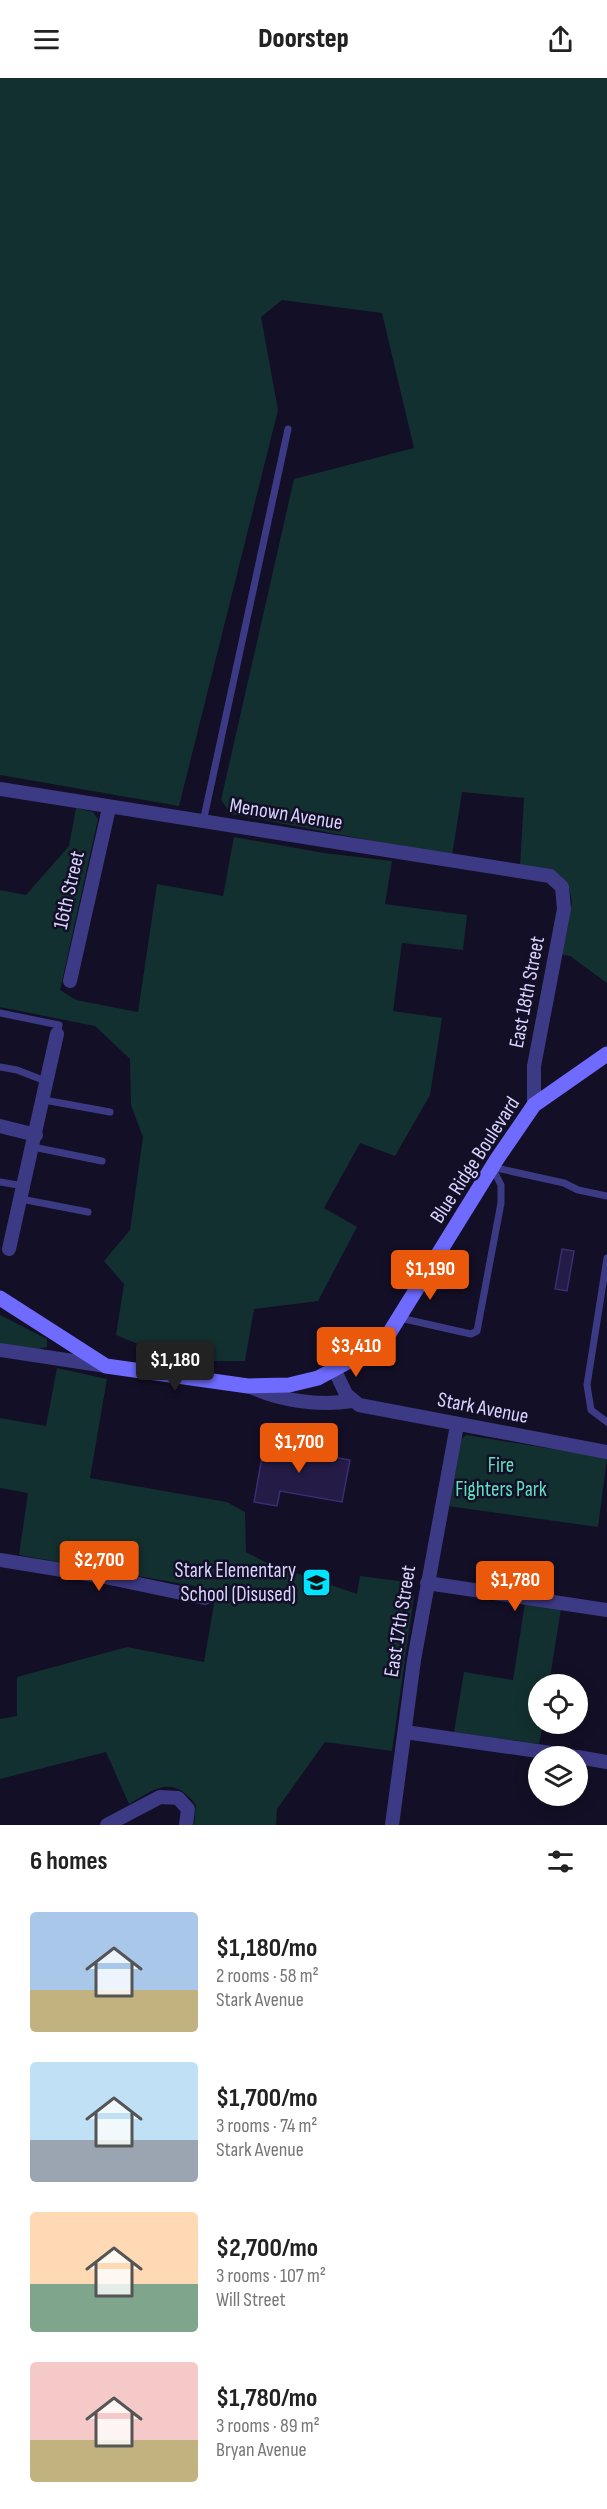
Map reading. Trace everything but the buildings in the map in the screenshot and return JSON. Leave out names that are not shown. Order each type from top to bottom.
[{"type":"main road","name":"Blue Ridge Boulevard","points":[[248,1386],[289,1385],[318,1378],[369,1351],[400,1318],[492,1167],[534,1106],[607,1054]]},
{"type":"main road","points":[[0,1298],[106,1366]]},
{"type":"main road","name":"Stark Avenue","points":[[106,1366],[248,1386]]},
{"type":"street","name":"Menown Avenue","points":[[0,789],[550,876],[562,887]]},
{"type":"street","name":"16th Street","points":[[70,981],[109,808]]},
{"type":"street","name":"East 18th Street","points":[[534,1106],[534,1066],[564,909],[562,887]]},
{"type":"street","points":[[9,1249],[35,1141],[57,1034]]},
{"type":"street","points":[[0,1126],[35,1141]]},
{"type":"street","name":"Stark Avenue","points":[[0,1350],[106,1366]]},
{"type":"street","points":[[335,1371],[352,1401]]},
{"type":"street","name":"Stark Avenue","points":[[248,1386],[268,1395],[333,1404],[352,1401],[457,1425],[607,1452]]},
{"type":"street","name":"East 17th Street","points":[[392,1825],[427,1582],[457,1425]]},
{"type":"street","points":[[0,1560],[105,1577],[205,1598]]},
{"type":"street","points":[[427,1582],[607,1610]]},
{"type":"street","points":[[405,1732],[528,1750]]},
{"type":"street","points":[[588,1759],[607,1762]]},
{"type":"street","points":[[107,1825],[160,1797],[178,1798],[188,1809],[186,1825]]},
{"type":"lane","points":[[203,822],[288,429]]},
{"type":"lane","points":[[0,1013],[59,1024],[57,1034]]},
{"type":"lane","points":[[0,1066],[48,1082]]},
{"type":"lane","points":[[44,1100],[110,1112]]},
{"type":"lane","points":[[35,1141],[102,1161]]},
{"type":"lane","points":[[492,1167],[564,1183],[578,1190],[607,1196]]},
{"type":"lane","points":[[400,1318],[471,1334],[477,1331],[501,1203],[501,1185],[492,1167]]},
{"type":"lane","points":[[0,1182],[22,1193],[88,1212]]},
{"type":"lane","points":[[607,1258],[587,1385],[591,1410],[607,1422]]},
{"type":"green space","points":[[0,78],[607,78],[607,983],[570,956],[561,954],[572,902],[568,883],[552,872],[520,866],[524,798],[462,792],[452,856],[231,814],[221,800],[294,479],[414,448],[382,313],[282,300],[261,317],[278,410],[179,806],[0,775]]},
{"type":"green space","points":[[76,808],[93,812],[98,819],[60,990],[76,1000],[138,1012],[157,884],[223,896],[234,837],[324,853],[392,861],[385,904],[467,915],[463,950],[402,943],[393,1011],[442,1018],[430,1095],[395,1156],[360,1143],[324,1208],[357,1227],[318,1301],[254,1309],[245,1361],[179,1361],[116,1335],[124,1284],[104,1261],[130,1230],[143,1137],[131,1105],[130,1059],[95,1026],[0,1007],[0,890],[26,895],[69,846]]},
{"type":"green space","points":[[0,1315],[47,1339],[47,1347],[38,1349],[0,1343]]},
{"type":"green space","points":[[57,1368],[107,1379],[90,1478],[227,1502],[245,1512],[246,1552],[269,1564],[357,1594],[360,1576],[406,1582],[414,1596],[392,1751],[325,1742],[277,1809],[276,1825],[194,1825],[196,1805],[180,1790],[172,1787],[156,1789],[129,1804],[106,1752],[0,1779],[0,1719],[17,1716],[17,1677],[127,1647],[204,1662],[214,1604],[200,1587],[19,1555],[28,1493],[0,1488],[0,1418],[46,1426]]},
{"type":"green space","name":"Fire Fighters Park","points":[[466,1435],[607,1458],[598,1527],[448,1506],[460,1440]]},
{"type":"green space","points":[[525,1603],[561,1609],[551,1674],[528,1674],[528,1734],[541,1734],[539,1744],[454,1732],[464,1672],[513,1680]]},
{"type":"place","name":"Stark Elementary School (Disused)","points":[[317,1582]]}]
